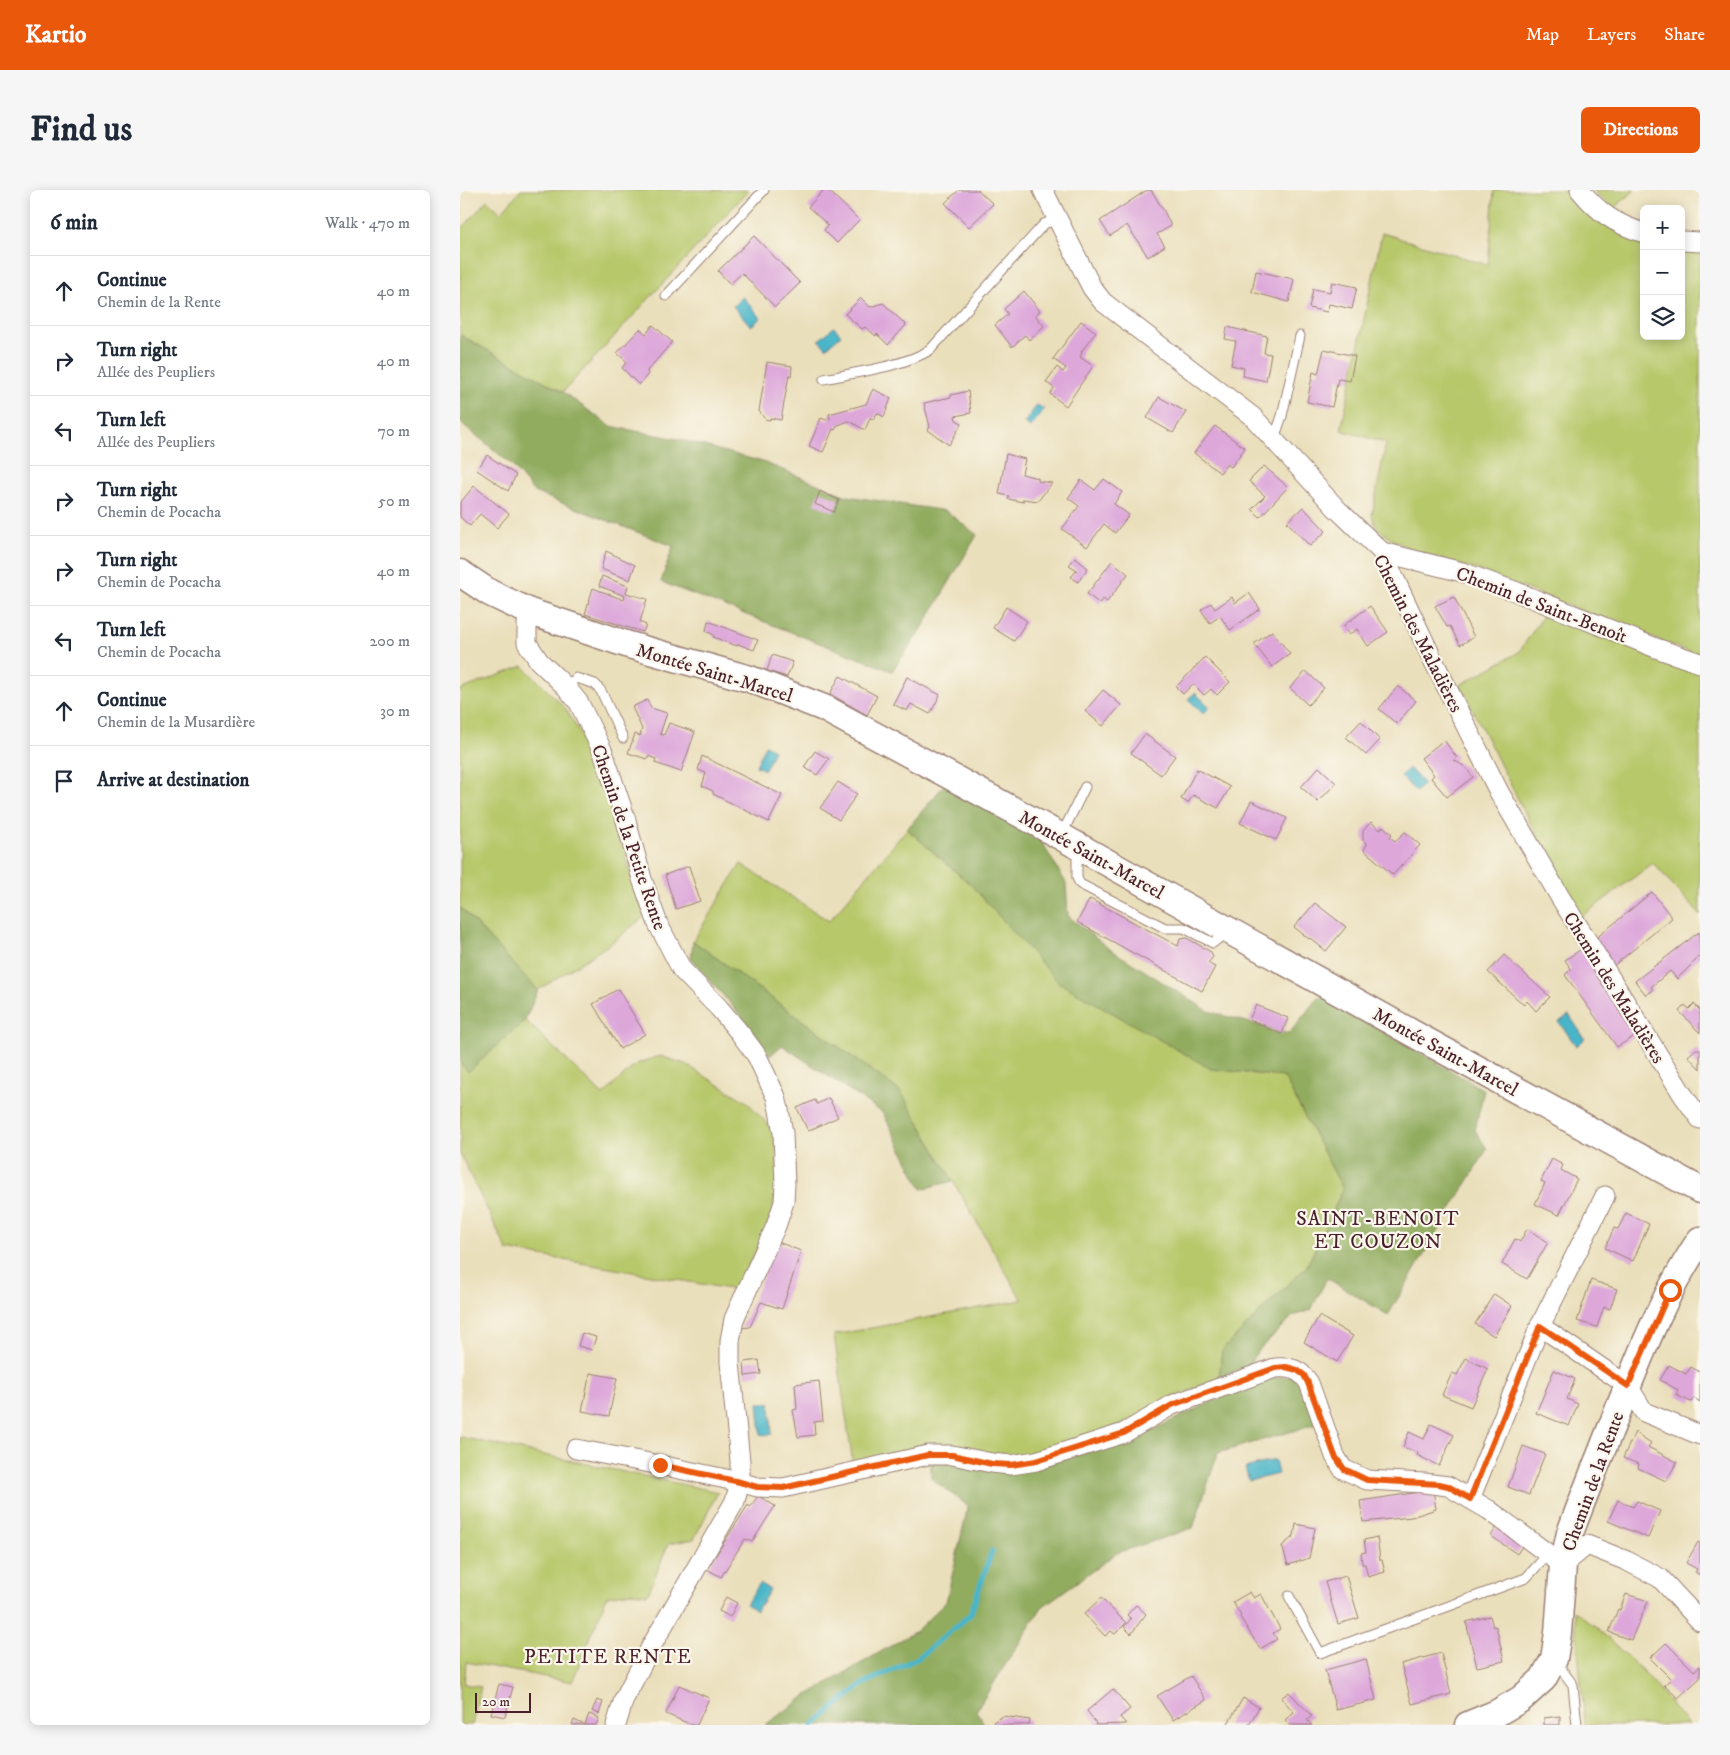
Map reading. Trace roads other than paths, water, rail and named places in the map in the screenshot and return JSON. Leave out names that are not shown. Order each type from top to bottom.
[{"type":"main road","name":"Montée Saint-Marcel","points":[[460,572],[490,592],[530,612],[629,645],[750,679],[824,708],[942,770],[1421,1038],[1700,1190]]},
{"type":"main road","name":"Chemin de la Rente","points":[[1468,1725],[1497,1713],[1521,1699],[1543,1679],[1554,1660],[1558,1633],[1556,1559],[1570,1533],[1628,1386],[1670,1290],[1684,1263],[1700,1240]]},
{"type":"street","name":"Chemin des Maladières","points":[[1043,190],[1092,288],[1103,302],[1253,417],[1337,509],[1382,552],[1432,658],[1499,792],[1560,897],[1678,1087],[1700,1119]]},
{"type":"street","points":[[1580,190],[1607,217],[1640,232]]},
{"type":"street","points":[[1685,241],[1700,242]]},
{"type":"street","name":"Chemin de Saint-Benoît","points":[[1382,552],[1462,572],[1656,648],[1700,663]]},
{"type":"street","name":"Chemin de la Petite Rente","points":[[530,612],[527,624],[527,644],[539,661],[566,687],[579,703],[603,752],[625,817],[642,879],[658,924],[682,970],[719,1008],[757,1056],[776,1097],[783,1133],[784,1202],[776,1226],[734,1319],[730,1342],[740,1482],[735,1501],[652,1645],[628,1691],[616,1725]]},
{"type":"street","points":[[1470,1499],[1540,1326],[1605,1196]]},
{"type":"street","points":[[1540,1326],[1628,1386],[1644,1412],[1700,1435]]},
{"type":"street","points":[[576,1449],[757,1487],[783,1488],[928,1455],[952,1455],[992,1464],[1011,1465],[1036,1461],[1124,1433],[1172,1405],[1275,1368],[1286,1367],[1297,1370],[1304,1375],[1335,1456],[1344,1469],[1367,1480],[1448,1486],[1488,1510],[1556,1559],[1587,1545],[1627,1561],[1660,1578],[1700,1621]]},
{"type":"lane","points":[[666,296],[764,190]]},
{"type":"lane","points":[[824,379],[904,361],[930,350],[1044,224],[1057,219]]},
{"type":"lane","points":[[1274,440],[1282,416],[1300,336]]},
{"type":"lane","points":[[566,687],[576,678],[595,684],[601,691],[623,738]]},
{"type":"lane","points":[[1068,841],[1085,787]]},
{"type":"lane","points":[[1289,1596],[1320,1652],[1526,1578],[1556,1559]]},
{"type":"lane","points":[[1554,1660],[1573,1685],[1577,1725]]},
{"type":"water","points":[[743,297],[761,318],[751,326],[733,306]]},
{"type":"water","points":[[834,327],[841,335],[826,348],[819,340]]},
{"type":"water","points":[[1037,405],[1044,409],[1031,427],[1024,423]]},
{"type":"water","points":[[1195,693],[1210,707],[1203,714],[1188,699]]},
{"type":"water","points":[[765,745],[774,750],[765,770],[756,766]]},
{"type":"water","points":[[1409,768],[1424,784],[1416,792],[1401,776]]},
{"type":"water","points":[[1569,1015],[1585,1039],[1576,1046],[1559,1022]]},
{"type":"water","points":[[758,1403],[770,1403],[772,1434],[761,1435]]},
{"type":"water","points":[[1275,1460],[1278,1474],[1249,1481],[1245,1468]]},
{"type":"water","points":[[760,1583],[770,1590],[756,1611],[746,1604]]},
{"type":"waterway","points":[[813,1725],[863,1684],[918,1658],[970,1615],[992,1551]]},
{"type":"district","name":"SAINT-BENOIT ET COUZON","points":[[1378,1230]]},
{"type":"district","name":"PETITE RENTE","points":[[608,1656]]}]
